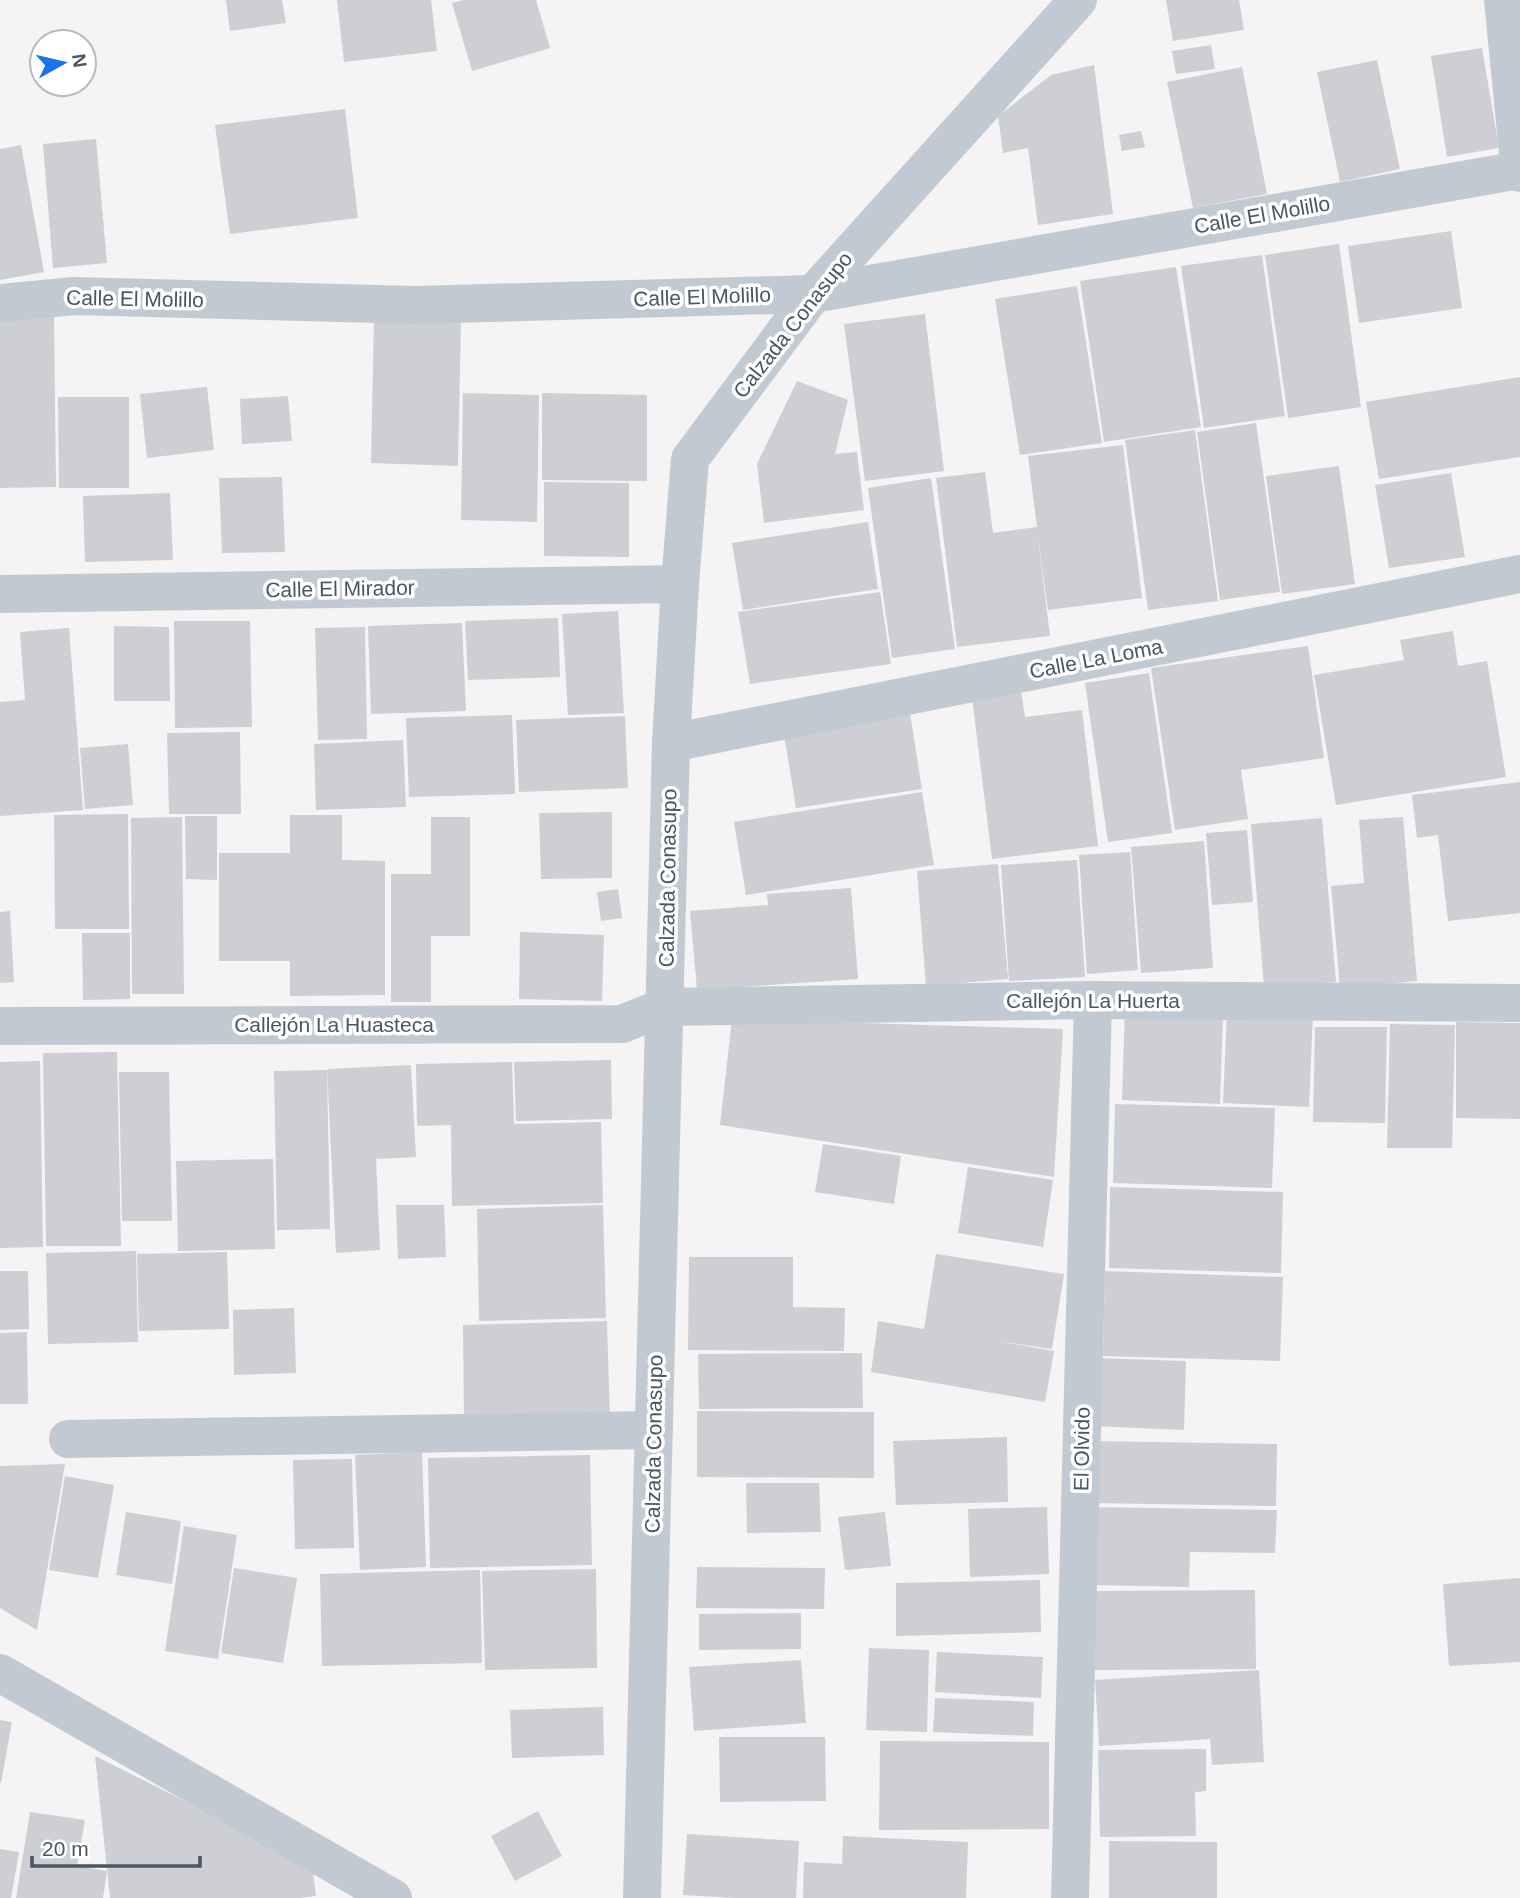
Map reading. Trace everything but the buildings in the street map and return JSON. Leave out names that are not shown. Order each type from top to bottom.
[{"type":"street","name":"Calzada Conasupo","points":[[642,1898],[671,743],[690,459],[813,294],[1078,0]]},
{"type":"street","points":[[1503,0],[1520,171]]},
{"type":"street","name":"Calle El Molillo","points":[[0,303],[74,296],[415,305],[813,294],[1520,171]]},
{"type":"street","name":"Calle La Loma","points":[[671,743],[1520,574]]},
{"type":"street","name":"Calle El Mirador","points":[[0,594],[680,584]]},
{"type":"street","name":"Callejón La Huerta","points":[[665,1007],[1093,1000],[1520,1003]]},
{"type":"street","name":"El Olvido","points":[[1070,1898],[1093,1000]]},
{"type":"street","name":"Callejón La Huasteca","points":[[0,1026],[622,1024],[665,1007]]},
{"type":"street","points":[[68,1439],[654,1430]]},
{"type":"street","points":[[0,1673],[393,1898]]}]
